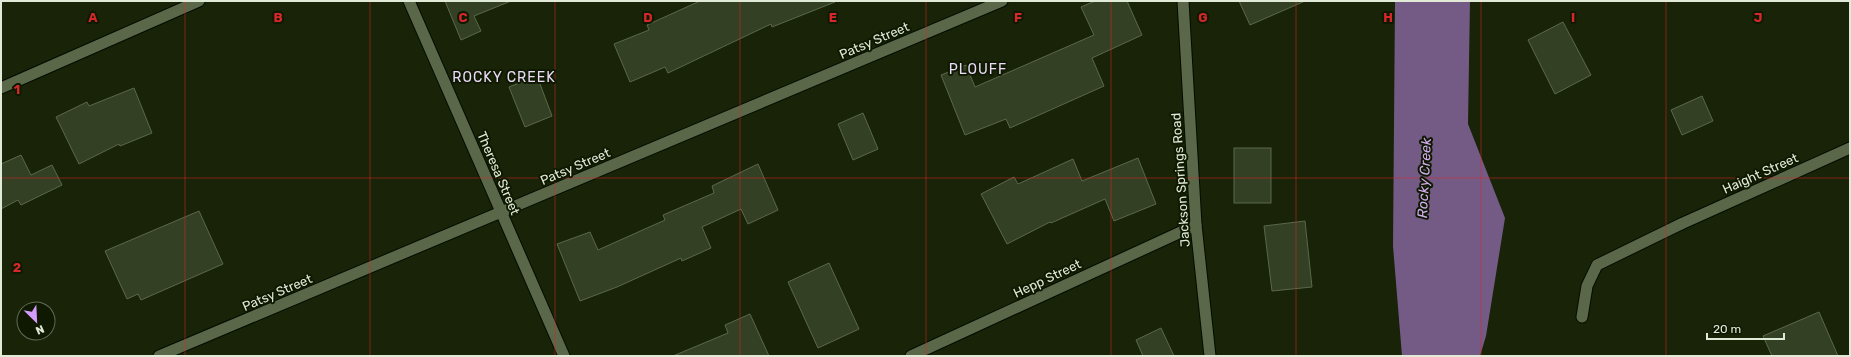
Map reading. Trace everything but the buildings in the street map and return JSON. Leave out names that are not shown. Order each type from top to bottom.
[{"type":"street","points":[[1,88],[185,3],[199,1]]},
{"type":"street","name":"Theresa Street","points":[[410,1],[564,356]]},
{"type":"street","name":"Patsy Street","points":[[160,356],[1002,1]]},
{"type":"street","name":"Jackson Springs Road","points":[[1183,1],[1196,225],[1210,356]]},
{"type":"street","name":"Haight Street","points":[[1582,317],[1587,286],[1597,265],[1681,224],[1850,148]]},
{"type":"street","name":"Hepp Street","points":[[911,356],[1196,225]]},
{"type":"water","name":"Rocky Creek","points":[[1395,1],[1470,1],[1468,124],[1505,218],[1486,336],[1480,356],[1402,356],[1393,246]]},
{"type":"district","name":"PLOUFF","points":[[978,69]]},
{"type":"district","name":"ROCKY CREEK","points":[[504,77]]}]
